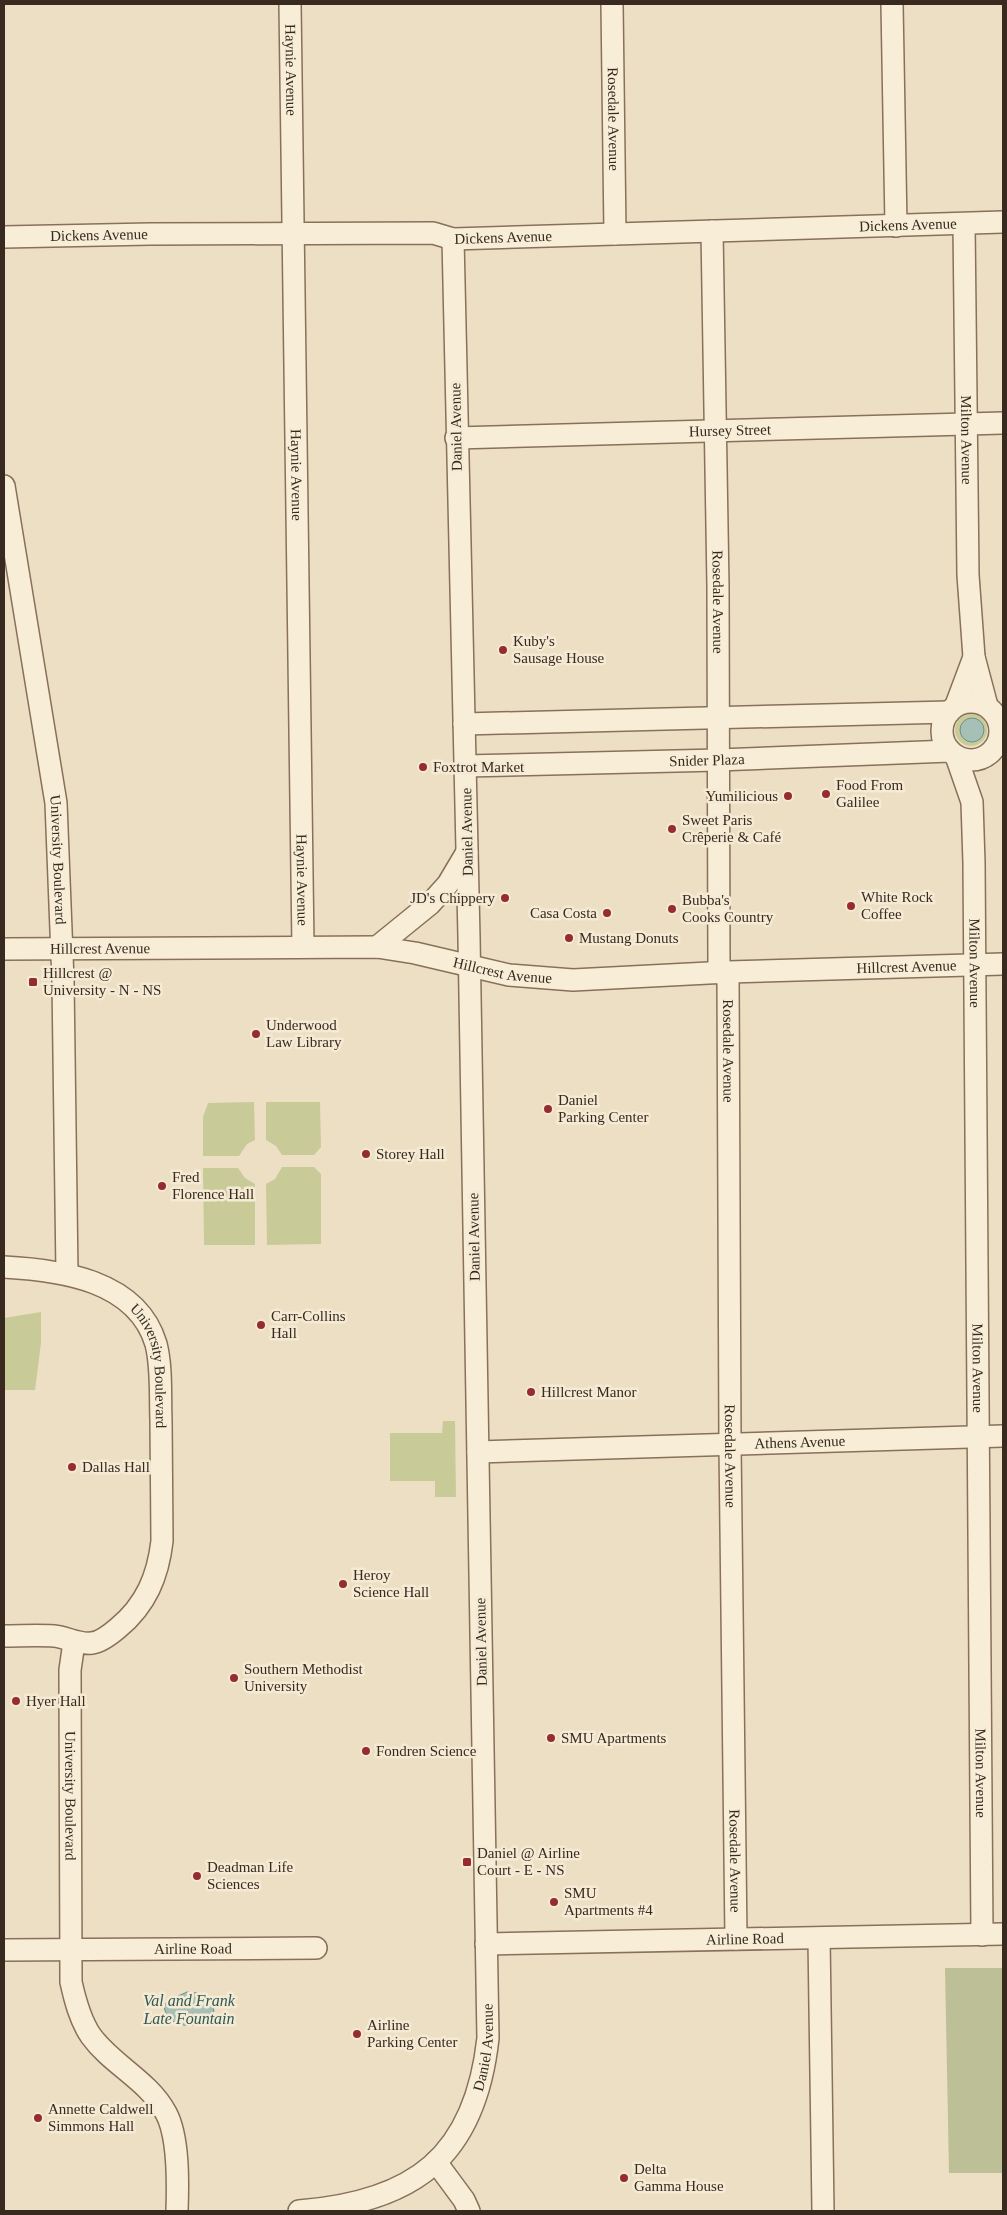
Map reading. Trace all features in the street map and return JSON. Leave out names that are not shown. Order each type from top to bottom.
[{"type":"street","name":"Haynie Avenue","points":[[290,4],[303,947]]},
{"type":"street","name":"Rosedale Avenue","points":[[612,4],[615,234]]},
{"type":"street","points":[[892,4],[896,226]]},
{"type":"street","name":"Dickens Avenue","points":[[4,237],[293,232],[433,233],[453,239],[1003,222]]},
{"type":"street","name":"Milton Avenue","points":[[964,224],[968,575],[974,657],[994,708]]},
{"type":"street","name":"Rosedale Avenue","points":[[712,231],[716,431],[718,760],[724,973],[736,1939]]},
{"type":"street","name":"Daniel Avenue","points":[[436,2162],[451,2147],[467,2122],[477,2098],[484,2069],[488,2038],[470,965],[456,438],[453,239]]},
{"type":"street","name":"Hursey Street","points":[[456,438],[1003,423]]},
{"type":"street","name":"University Boulevard","points":[[4,486],[56,803],[62,948],[67,1274],[118,1293],[134,1306],[149,1326],[159,1358],[162,1541],[156,1577],[139,1608],[110,1635],[92,1643],[74,1642],[70,1670],[69,1949],[71,1982],[77,2007],[92,2036],[146,2086],[166,2113],[176,2148],[177,2211]]},
{"type":"street","name":"Milton Avenue","points":[[952,709],[974,657]]},
{"type":"street","points":[[464,724],[952,709],[972,701],[994,708],[1001,729],[1000,740],[995,751],[972,760],[953,754],[944,742],[942,732],[944,721],[952,709]]},
{"type":"street","name":"Milton Avenue","points":[[972,802],[995,751]]},
{"type":"street","name":"Milton Avenue","points":[[953,754],[972,802],[976,965],[982,1935]]},
{"type":"street","name":"Snider Plaza","points":[[466,766],[953,754]]},
{"type":"street","points":[[377,947],[430,904],[448,884],[467,852]]},
{"type":"street","name":"Hillcrest Avenue","points":[[4,949],[377,947],[415,953],[509,975],[573,980],[1003,964]]},
{"type":"street","points":[[4,1267],[67,1274]]},
{"type":"street","name":"Athens Avenue","points":[[478,1452],[1003,1436]]},
{"type":"street","points":[[4,1636],[56,1636],[74,1642]]},
{"type":"street","name":"Airline Road","points":[[486,1944],[1003,1934]]},
{"type":"street","points":[[819,1938],[823,2211]]},
{"type":"street","name":"Airline Road","points":[[4,1950],[316,1948]]},
{"type":"street","points":[[299,2211],[334,2208],[359,2203],[392,2192],[424,2173],[436,2162],[464,2200],[469,2211]]},
{"type":"green space","points":[[971,714],[983,718],[987,730],[983,742],[971,746],[959,742],[955,730],[959,718]]},
{"type":"green space","points":[[254,1102],[255,1140],[247,1144],[239,1156],[203,1156],[203,1117],[208,1103]]},
{"type":"green space","points":[[266,1102],[320,1102],[321,1147],[314,1155],[282,1155],[276,1146],[266,1140]]},
{"type":"green space","points":[[282,1167],[314,1167],[321,1174],[321,1244],[267,1245],[266,1184],[275,1179]]},
{"type":"green space","points":[[203,1168],[238,1168],[245,1178],[255,1184],[255,1245],[204,1245]]},
{"type":"green space","points":[[41,1312],[41,1343],[35,1390],[4,1390],[4,1318]]},
{"type":"green space","points":[[443,1421],[455,1421],[456,1497],[435,1497],[435,1481],[390,1481],[390,1433],[442,1433]]},
{"type":"green space","points":[[945,1968],[1003,1968],[1003,2173],[949,2173]]},
{"type":"water","points":[[972,718],[981,721],[984,730],[981,739],[972,742],[963,739],[960,730],[963,721]]},
{"type":"water","name":"Val and Frank Late Fountain","points":[[187,1992],[197,1993],[211,2000],[214,2011],[205,2021],[198,2024],[185,2025],[178,2024],[167,2017],[164,2007],[167,2001]]},
{"type":"place","name":"Kuby's Sausage House","points":[[503,650]]},
{"type":"place","name":"Foxtrot Market","points":[[423,767]]},
{"type":"place","name":"Food From Galilee","points":[[826,794]]},
{"type":"place","name":"Yumilicious","points":[[788,796]]},
{"type":"place","name":"Sweet Paris Crêperie & Café","points":[[672,829]]},
{"type":"place","name":"JD's Chippery","points":[[505,898]]},
{"type":"place","name":"White Rock Coffee","points":[[851,906]]},
{"type":"place","name":"Bubba's Cooks Country","points":[[672,909]]},
{"type":"place","name":"Casa Costa","points":[[607,913]]},
{"type":"place","name":"Mustang Donuts","points":[[569,938]]},
{"type":"place","name":"Hillcrest @ University - N - NS","points":[[33,982]]},
{"type":"place","name":"Underwood Law Library","points":[[256,1034]]},
{"type":"place","name":"Daniel Parking Center","points":[[548,1109]]},
{"type":"place","name":"Storey Hall","points":[[366,1154]]},
{"type":"place","name":"Fred Florence Hall","points":[[162,1186]]},
{"type":"place","name":"Carr-Collins Hall","points":[[261,1325]]},
{"type":"place","name":"Hillcrest Manor","points":[[531,1392]]},
{"type":"place","name":"Dallas Hall","points":[[72,1467]]},
{"type":"place","name":"Heroy Science Hall","points":[[343,1584]]},
{"type":"place","name":"Southern Methodist University","points":[[234,1678]]},
{"type":"place","name":"Hyer Hall","points":[[16,1701]]},
{"type":"place","name":"SMU Apartments","points":[[551,1738]]},
{"type":"place","name":"Fondren Science","points":[[366,1751]]},
{"type":"place","name":"Daniel @ Airline Court - E - NS","points":[[467,1862]]},
{"type":"place","name":"Deadman Life Sciences","points":[[197,1876]]},
{"type":"place","name":"SMU Apartments #4","points":[[554,1902]]},
{"type":"place","name":"Airline Parking Center","points":[[357,2034]]},
{"type":"place","name":"Annette Caldwell Simmons Hall","points":[[38,2118]]},
{"type":"place","name":"Delta Gamma House","points":[[624,2178]]}]
